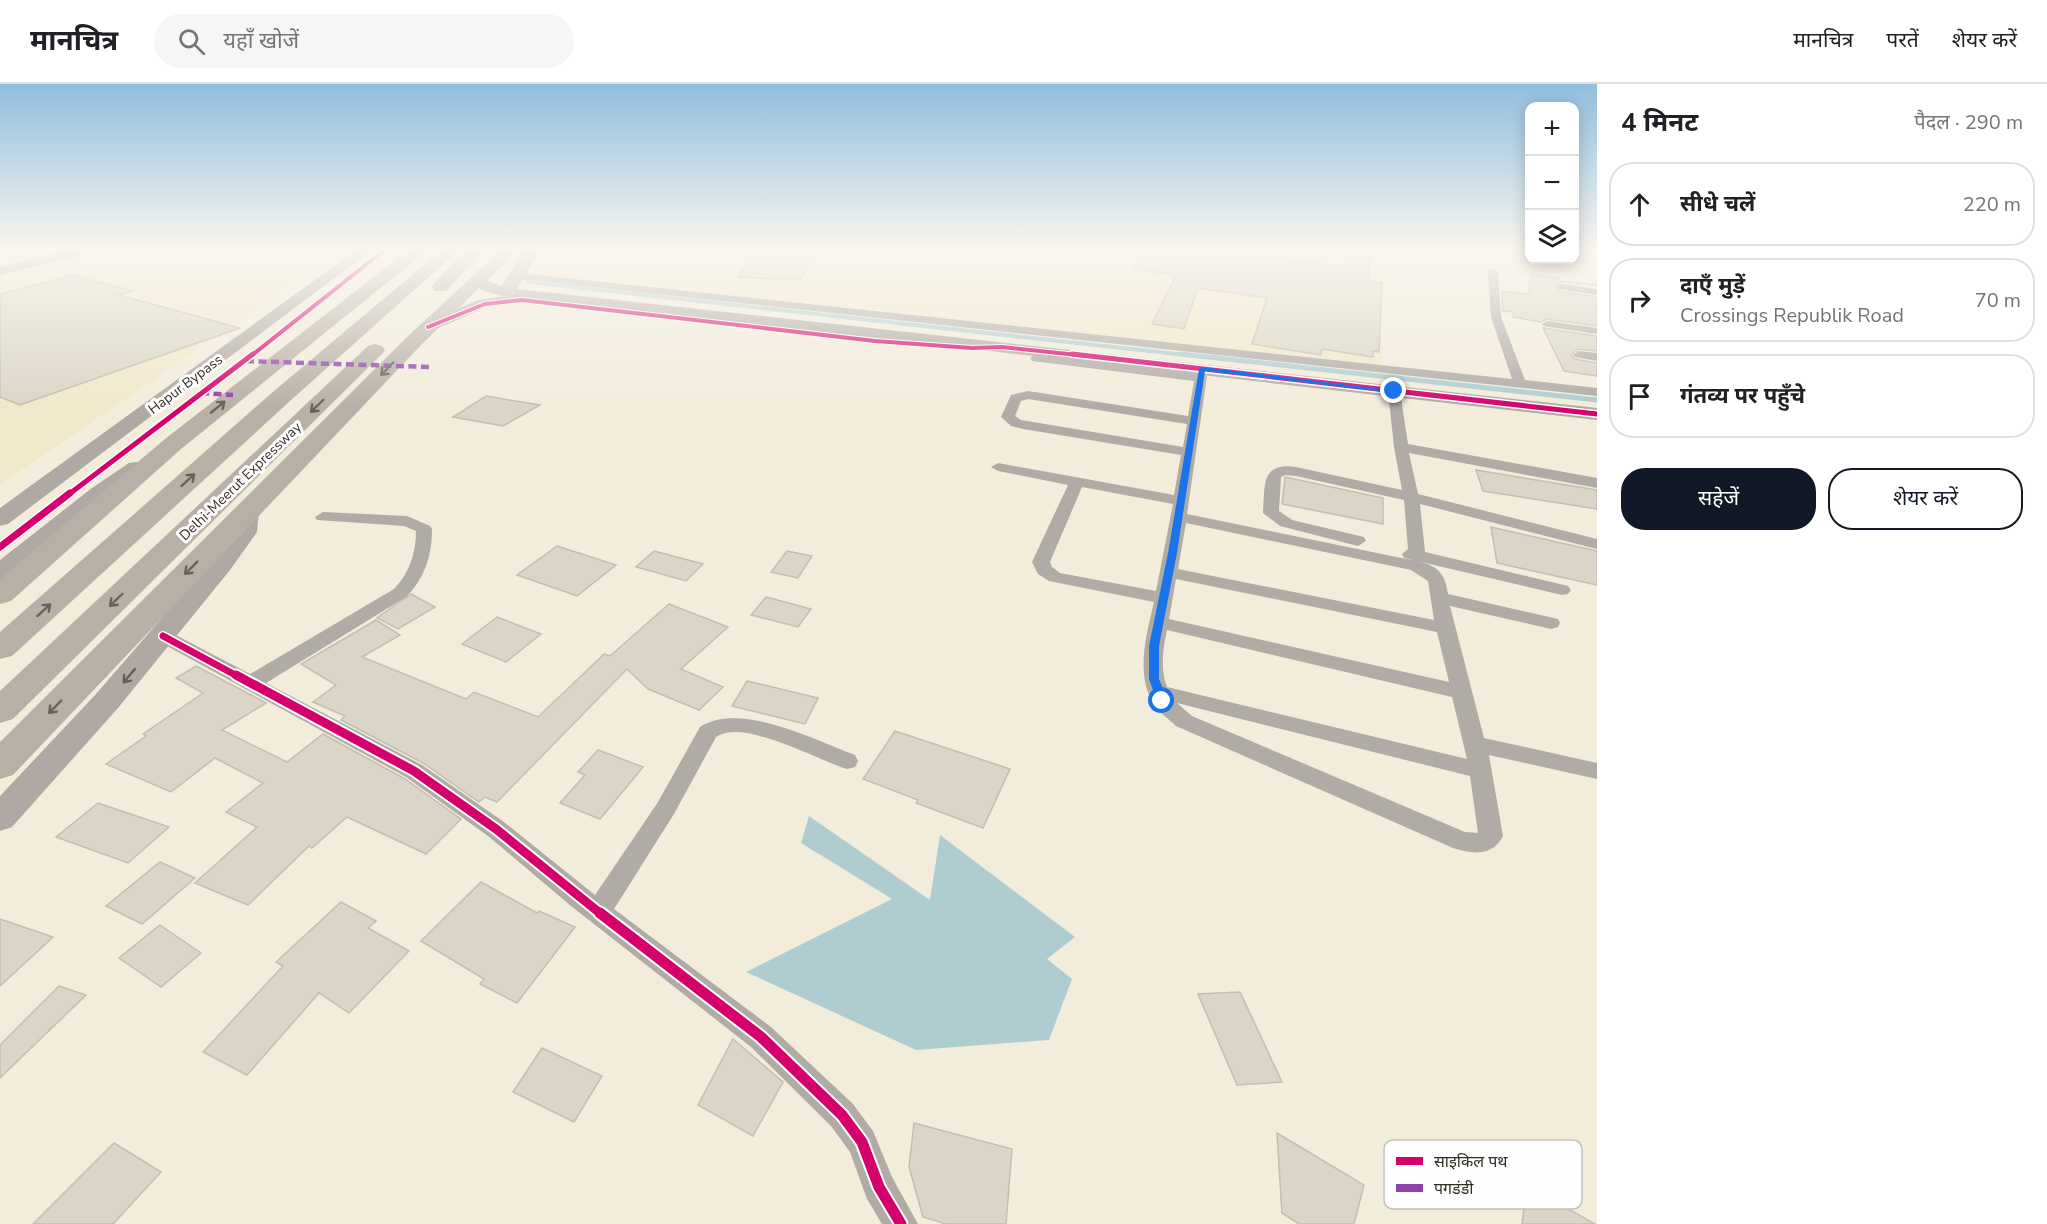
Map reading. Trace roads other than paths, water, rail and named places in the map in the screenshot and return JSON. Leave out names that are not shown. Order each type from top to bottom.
[{"type":"highway","points":[[0,595],[173,444],[353,301]]},
{"type":"highway","points":[[0,649],[392,301]]},
{"type":"highway","name":"Delhi-Meerut Expressway","points":[[0,711],[419,317],[432,301]]},
{"type":"highway","points":[[0,765],[247,512],[419,317],[444,301]]},
{"type":"street","name":"Hapur Bypass","points":[[0,519],[296,301]]},
{"type":"street","points":[[419,317],[500,301]]},
{"type":"street","points":[[522,301],[875,341],[1002,347]]},
{"type":"street","points":[[590,301],[1002,347],[1202,374]]},
{"type":"street","points":[[753,301],[1597,392]]},
{"type":"street","points":[[1495,301],[1496,317],[1520,384]]},
{"type":"street","points":[[1547,324],[1597,331]]},
{"type":"street","points":[[1580,355],[1597,357]]},
{"type":"street","points":[[1036,358],[1394,391],[1597,414]]},
{"type":"street","points":[[998,467],[1077,482],[1179,509],[1416,566],[1428,571],[1437,579],[1445,628],[1475,744],[1491,836],[1482,844],[1462,841],[1184,721],[1162,701],[1154,679],[1154,646],[1168,572],[1179,509],[1189,452],[1195,421],[1202,374]]},
{"type":"street","points":[[1394,391],[1401,447],[1411,497],[1417,556]]},
{"type":"street","points":[[1189,452],[1023,425],[1008,417],[1016,398],[1029,395],[1195,421]]},
{"type":"street","points":[[0,572],[100,494],[173,444]]},
{"type":"street","points":[[1401,447],[1597,483]]},
{"type":"street","points":[[1562,590],[1286,523],[1271,513],[1276,472],[1286,470],[1411,497],[1597,544]]},
{"type":"street","points":[[1077,482],[1041,562],[1044,570],[1054,577],[1163,598]]},
{"type":"street","points":[[0,818],[107,701],[221,565],[245,532],[247,512]]},
{"type":"street","points":[[250,683],[359,620],[400,593],[412,581],[424,547],[424,528],[407,521],[323,517]]},
{"type":"street","points":[[1168,572],[1445,628]]},
{"type":"street","points":[[1441,598],[1551,623]]},
{"type":"street","points":[[1158,622],[1462,692]]},
{"type":"street","points":[[163,636],[414,771],[496,829],[598,912],[761,1037],[842,1115],[862,1142],[879,1186],[901,1224]]},
{"type":"street","points":[[1159,692],[1480,770]]},
{"type":"street","points":[[598,912],[666,808],[708,732],[719,724],[760,730],[847,761]]},
{"type":"street","points":[[1475,744],[1597,771]]},
{"type":"water","points":[[809,816],[930,900],[940,835],[1075,937],[1047,959],[1072,979],[1049,1040],[916,1050],[746,972],[892,899],[801,843]]},
{"type":"waterway","points":[[701,301],[1195,356]]},
{"type":"waterway","points":[[1181,354],[1597,400]]}]
